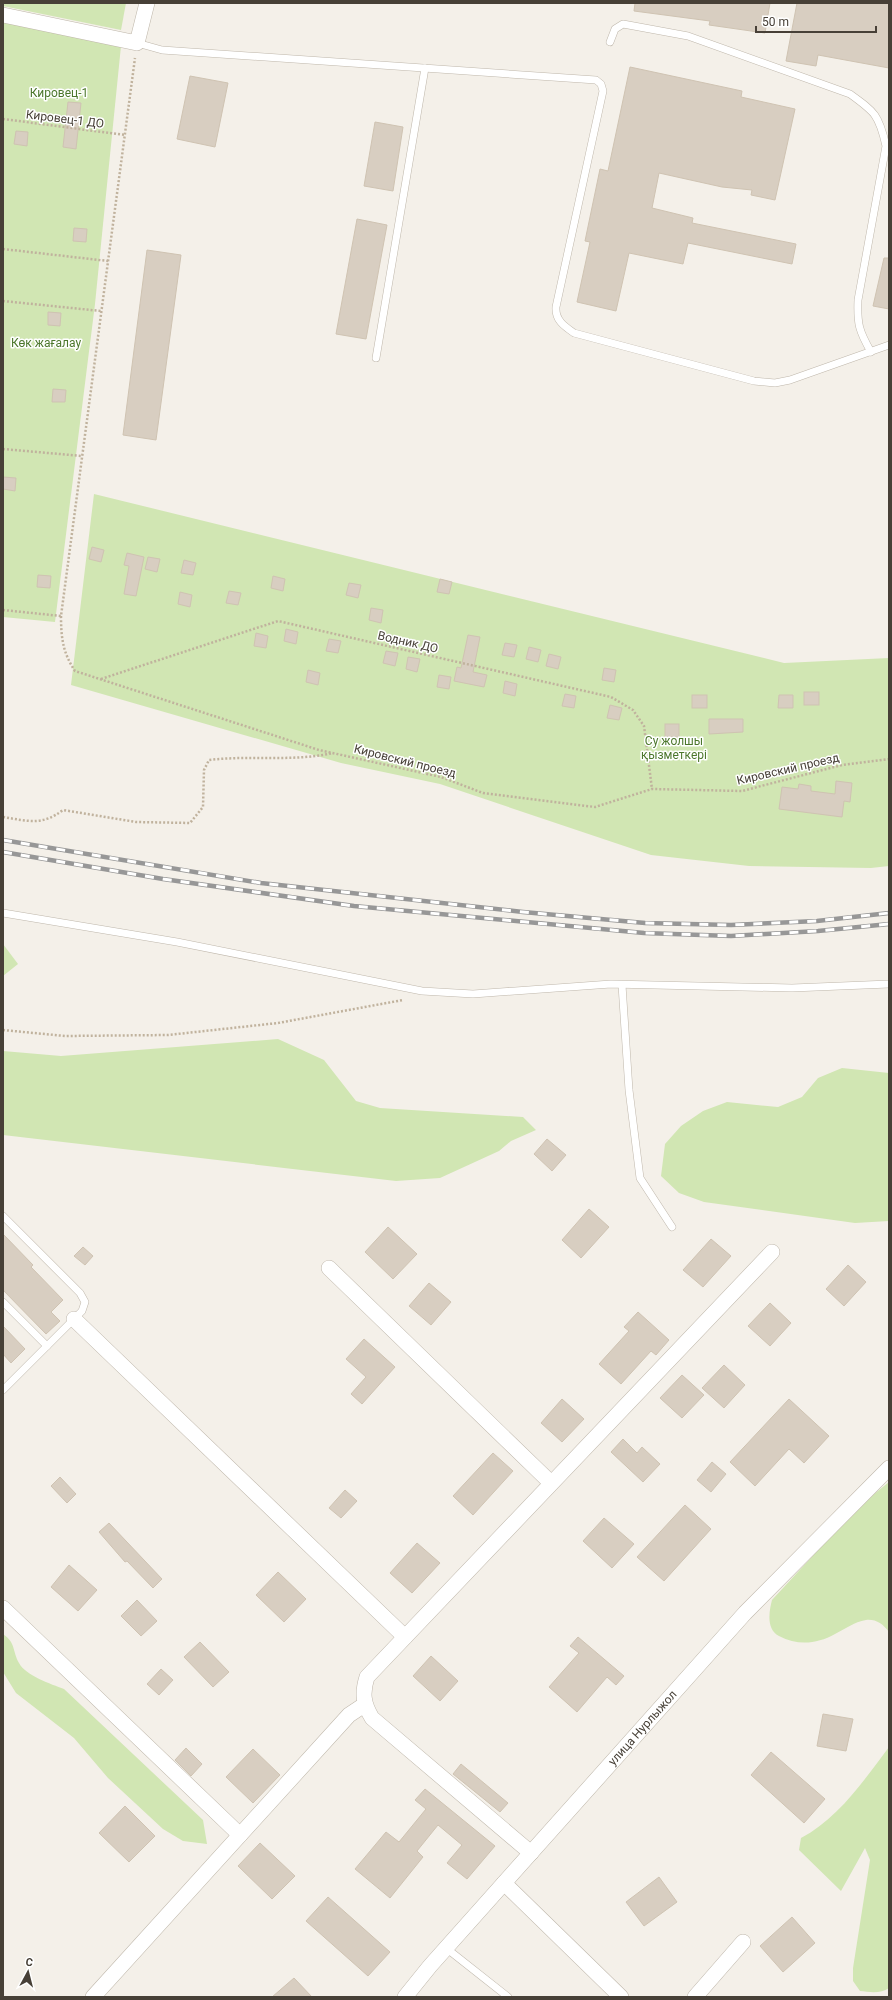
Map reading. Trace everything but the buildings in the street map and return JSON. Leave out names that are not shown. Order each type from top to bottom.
[{"type":"street","points":[[3,15],[137,43],[147,3]]},
{"type":"street","points":[[531,1853],[372,1718],[364,1705],[363,1691],[367,1677],[772,1252]]},
{"type":"street","points":[[329,1268],[551,1483]]},
{"type":"street","points":[[74,1319],[405,1637]]},
{"type":"street","name":"улица Нурлыжол","points":[[405,1997],[446,1948],[745,1613],[889,1468]]},
{"type":"street","points":[[3,1608],[240,1835]]},
{"type":"street","points":[[93,1997],[349,1715],[364,1705]]},
{"type":"street","points":[[504,1883],[621,1997]]},
{"type":"street","points":[[695,1997],[743,1942]]},
{"type":"lane","points":[[610,42],[615,29],[624,24],[688,36],[850,94],[872,109],[882,126],[886,146],[858,300],[857,322],[861,335],[871,352]]},
{"type":"lane","points":[[137,43],[162,50],[596,80],[601,84],[603,91],[556,307],[555,315],[562,324],[574,333],[754,381],[775,383],[790,380],[889,346]]},
{"type":"lane","points":[[376,358],[425,68]]},
{"type":"lane","points":[[3,913],[177,942],[422,991],[473,994],[622,984],[792,988],[889,984]]},
{"type":"lane","points":[[622,984],[629,1090],[640,1178],[672,1227]]},
{"type":"lane","points":[[3,1216],[84,1297],[84,1307],[74,1319],[3,1390]]},
{"type":"lane","points":[[3,1302],[47,1346]]},
{"type":"lane","points":[[446,1948],[508,1997]]},
{"type":"path","name":"Кировский проезд","points":[[137,43],[61,616],[62,643],[67,659],[75,671],[319,750],[441,777],[483,793],[595,807],[652,789],[742,791],[842,765],[889,759]]},
{"type":"path","name":"Кировец-1 ДО","points":[[3,120],[125,135]]},
{"type":"path","points":[[3,249],[108,262]]},
{"type":"path","points":[[3,301],[101,311]]},
{"type":"path","points":[[3,449],[82,456]]},
{"type":"path","points":[[3,610],[61,616]]},
{"type":"path","name":"Водник ДО","points":[[101,679],[278,621],[611,697],[632,710],[644,726],[652,789]]},
{"type":"path","points":[[3,817],[35,822],[52,819],[63,810],[136,822],[190,823],[203,807],[204,770],[209,760],[232,757],[314,757],[335,753]]},
{"type":"path","points":[[3,1030],[65,1036],[168,1035],[278,1023],[399,1002],[422,991]]},
{"type":"green space","points":[[3,3],[126,3],[121,30],[3,6]]},
{"type":"green space","points":[[3,22],[121,46],[95,304],[55,622],[3,617]]},
{"type":"green space","name":"Су жолшы қызметкері","points":[[94,494],[784,663],[889,658],[889,866],[871,868],[749,866],[651,855],[440,784],[341,763],[71,685]]},
{"type":"green space","points":[[3,944],[18,964],[3,976]]},
{"type":"green space","points":[[278,1039],[324,1060],[356,1101],[380,1108],[523,1117],[536,1130],[511,1141],[499,1151],[440,1178],[396,1181],[3,1135],[3,1051],[61,1056]]},
{"type":"green space","points":[[842,1068],[889,1073],[889,1221],[855,1223],[704,1202],[679,1193],[661,1176],[665,1144],[681,1126],[703,1111],[727,1102],[778,1107],[802,1097],[818,1078]]},
{"type":"green space","points":[[889,1482],[889,1632],[879,1623],[873,1620],[866,1620],[814,1642],[793,1641],[779,1636],[770,1625],[769,1615],[772,1600],[858,1507]]},
{"type":"green space","points":[[3,1634],[10,1640],[22,1668],[39,1679],[64,1689],[203,1820],[207,1844],[183,1841],[163,1829],[108,1778],[74,1738],[16,1693],[3,1672]]},
{"type":"green space","points":[[889,1747],[889,1988],[879,1992],[867,1992],[860,1991],[853,1981],[853,1968],[870,1860],[865,1848],[841,1891],[799,1850],[801,1838],[815,1830],[839,1809],[860,1785]]},
{"type":"railway","points":[[3,840],[261,883],[523,912],[645,923],[731,925],[817,921],[889,913]]},
{"type":"railway","points":[[3,852],[163,879],[354,906],[644,933],[731,936],[818,931],[889,924]]},
{"type":"park label","name":"Кировец-1","points":[[59,93]]},
{"type":"park label","name":"Көк жағалау","points":[[46,343]]}]
